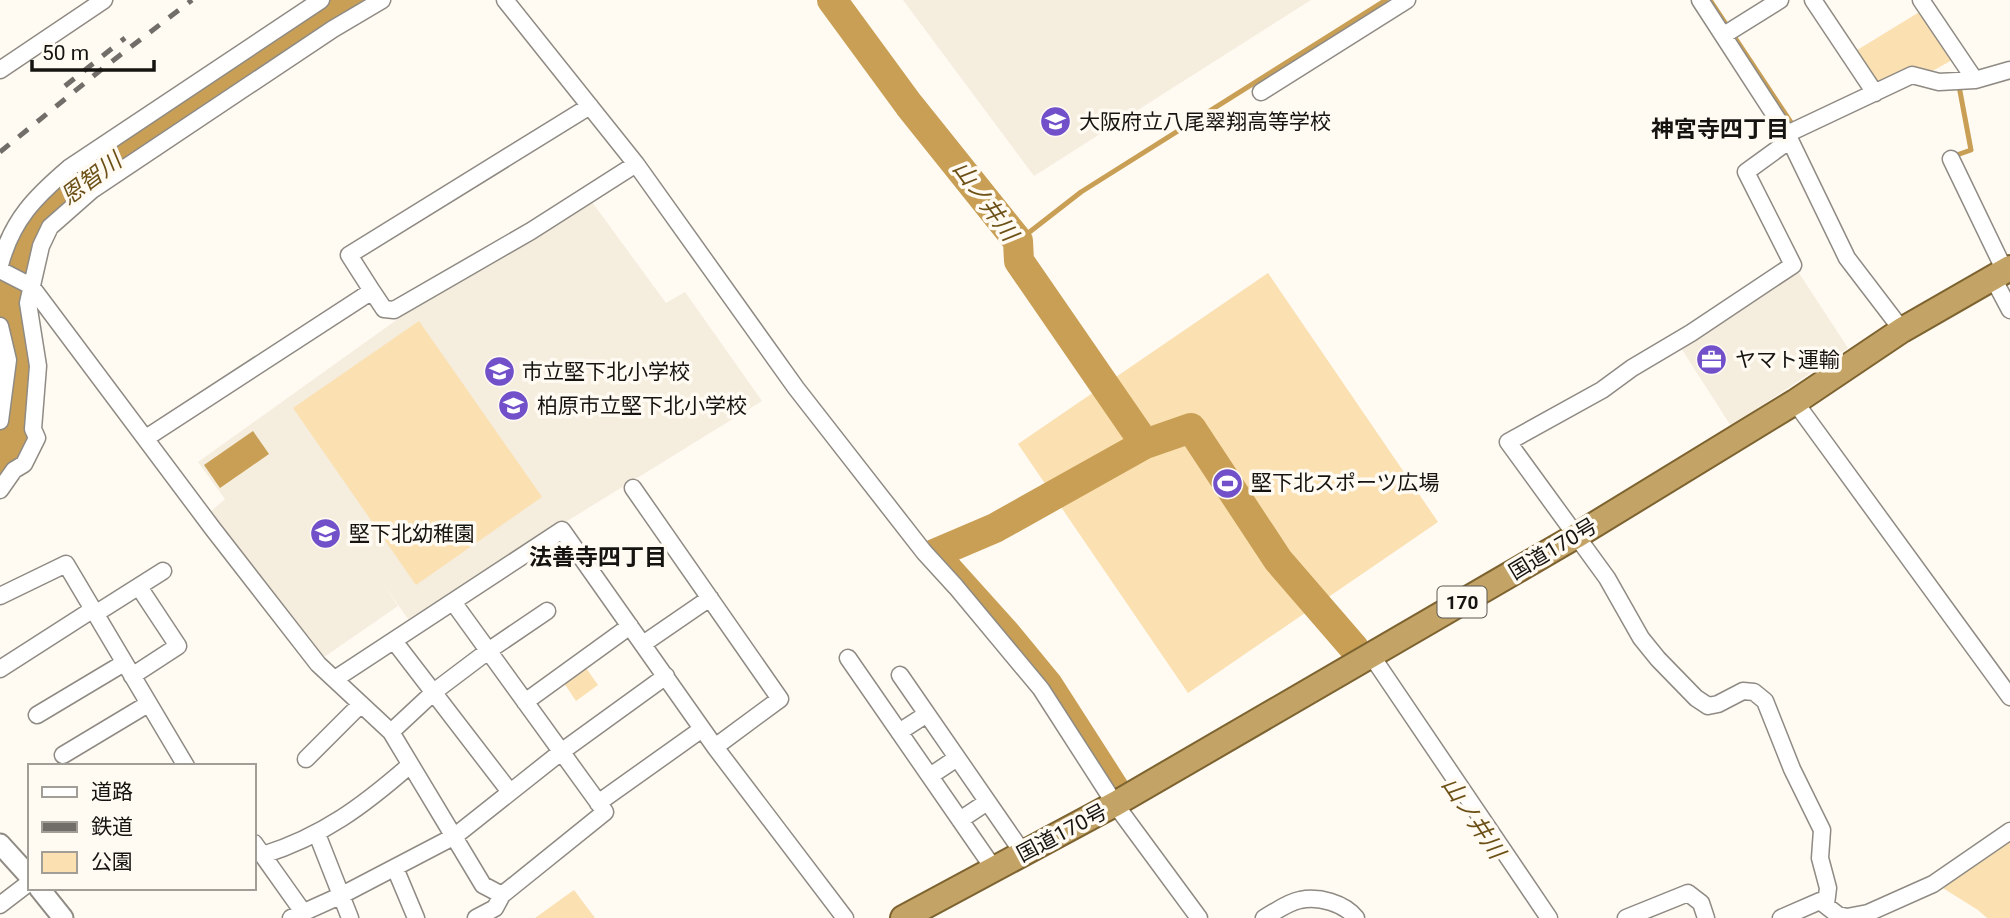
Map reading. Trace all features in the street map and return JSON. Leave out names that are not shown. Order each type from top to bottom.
[{"type":"highway","name":"国道170号","points":[[903,918],[1115,804],[1576,536],[1795,401],[1902,330],[2002,272]]},
{"type":"street","points":[[3,62],[103,0]]},
{"type":"street","points":[[321,0],[69,168],[32,201],[3,243],[1,269],[31,286],[318,664],[391,732],[483,885],[502,895]]},
{"type":"street","points":[[0,490],[14,470],[24,464],[37,438],[33,429],[38,366],[28,303],[41,246],[50,227],[92,190],[321,37],[382,0]]},
{"type":"street","points":[[505,0],[636,164],[796,388],[924,552],[1041,690],[1115,804],[1199,918]]},
{"type":"street","points":[[1261,92],[1407,0]]},
{"type":"street","points":[[1700,0],[1789,137],[1847,258],[1902,330]]},
{"type":"street","points":[[1724,35],[1780,0]]},
{"type":"street","points":[[1812,0],[1875,93]]},
{"type":"street","points":[[1921,0],[1975,80]]},
{"type":"street","points":[[1826,904],[1828,888],[1820,858],[1822,830],[1792,769],[1765,701],[1754,692],[1743,691],[1708,706],[1696,698],[1658,660],[1641,638],[1607,578],[1508,442],[1602,390],[1793,265],[1746,172],[1789,137],[1912,75],[1939,82],[1975,80],[2010,70]]},
{"type":"street","points":[[590,106],[349,255],[384,309],[394,310],[531,231],[636,164]]},
{"type":"street","points":[[1951,159],[2002,272],[2010,310]]},
{"type":"street","points":[[146,438],[372,291]]},
{"type":"street","points":[[0,326],[8,360],[0,419]]},
{"type":"street","points":[[1795,401],[2010,697]]},
{"type":"street","points":[[633,488],[780,699],[715,747]]},
{"type":"street","points":[[335,679],[562,530],[715,747],[845,918]]},
{"type":"street","points":[[0,596],[66,564],[186,764]]},
{"type":"street","points":[[0,669],[163,571]]},
{"type":"street","points":[[37,715],[178,646],[139,587]]},
{"type":"street","points":[[643,643],[710,598]]},
{"type":"street","points":[[453,602],[605,813],[502,895],[495,908],[476,918]]},
{"type":"street","points":[[391,732],[435,691],[547,611]]},
{"type":"street","points":[[525,702],[630,626]]},
{"type":"street","points":[[394,640],[510,792]]},
{"type":"street","points":[[1371,654],[1549,918]]},
{"type":"street","points":[[848,658],[994,869]]},
{"type":"street","points":[[900,675],[1023,853]]},
{"type":"street","points":[[411,765],[370,800],[317,834],[258,849],[297,915],[342,895],[455,836],[561,752],[666,676]]},
{"type":"street","points":[[62,755],[148,704]]},
{"type":"street","points":[[306,758],[361,704]]},
{"type":"street","points":[[899,732],[927,714]]},
{"type":"street","points":[[598,803],[702,729]]},
{"type":"street","points":[[930,776],[957,758]]},
{"type":"street","points":[[960,820],[987,802]]},
{"type":"street","points":[[1781,918],[1821,901],[1838,915],[1869,916],[1933,884],[2010,831]]},
{"type":"street","points":[[317,834],[350,918]]},
{"type":"street","points":[[0,844],[28,875]]},
{"type":"street","points":[[395,867],[416,918]]},
{"type":"street","points":[[0,905],[28,890]]},
{"type":"street","points":[[41,890],[63,918]]},
{"type":"street","points":[[1626,918],[1688,893],[1701,903],[1706,918]]},
{"type":"street","points":[[1264,918],[1298,900],[1317,900],[1341,905],[1356,918]]},
{"type":"shaded area","name":"大阪府立八尾翠翔高等学校","points":[[903,0],[1311,0],[1034,176]]},
{"type":"shaded area","name":"柏原市立堅下北小学校","points":[[592,202],[666,303],[685,292],[762,401],[408,619],[382,582],[398,606],[324,657],[209,513],[225,499],[198,462],[416,306]]},
{"type":"shaded area","name":"ヤマト運輸","points":[[1797,270],[1848,348],[1731,426],[1679,345]]},
{"type":"shaded area","points":[[253,431],[269,454],[220,488],[204,465]]},
{"type":"green space","points":[[1921,11],[1952,60],[1929,73],[1883,86],[1871,77],[1854,52]]},
{"type":"green space","name":"堅下北スポーツ広場","points":[[1268,273],[1438,522],[1188,693],[1018,444]]},
{"type":"green space","points":[[419,321],[542,497],[416,585],[293,408]]},
{"type":"green space","points":[[586,668],[598,685],[576,701],[564,683]]},
{"type":"green space","points":[[2010,835],[2010,918],[1987,918],[1938,885]]},
{"type":"green space","points":[[574,890],[595,918],[535,918]]},
{"type":"waterway","name":"恩智川","points":[[0,460],[12,436],[22,397],[23,357],[14,320],[13,296],[19,252],[31,228],[75,186],[353,0]]},
{"type":"waterway","name":"山ノ井川","points":[[832,0],[909,105],[1018,241],[1019,261],[1145,444]]},
{"type":"waterway","points":[[1018,241],[1081,192],[1386,0]]},
{"type":"waterway","points":[[1710,0],[1794,127]]},
{"type":"waterway","points":[[1951,157],[1971,150],[1957,86]]},
{"type":"waterway","name":"山ノ井川","points":[[1114,788],[1048,685],[934,554],[995,528],[1145,444],[1191,428],[1278,560],[1354,648]]},
{"type":"railway","points":[[0,152],[192,0]]},
{"type":"railway","points":[[65,86],[125,38]]},
{"type":"place","name":"大阪府立八尾翠翔高等学校","points":[[1056,122]]},
{"type":"place","name":"ヤマト運輸","points":[[1712,360]]},
{"type":"place","name":"市立堅下北小学校","points":[[499,372]]},
{"type":"place","name":"柏原市立堅下北小学校","points":[[514,406]]},
{"type":"place","name":"堅下北スポーツ広場","points":[[1228,483]]},
{"type":"place","name":"堅下北幼稚園","points":[[326,534]]},
{"type":"district","name":"神宮寺四丁目","points":[[1720,129]]},
{"type":"district","name":"法善寺四丁目","points":[[598,557]]}]
